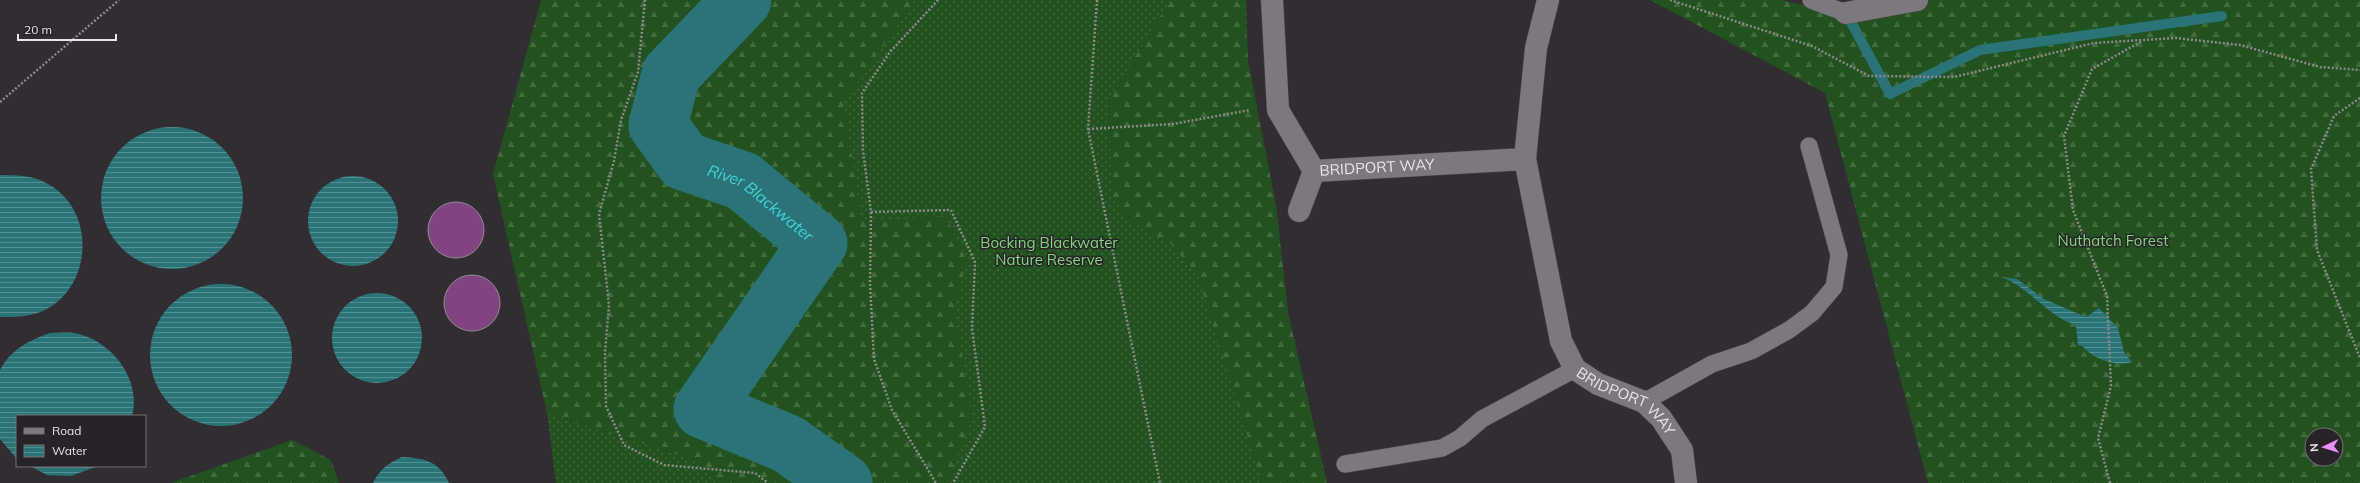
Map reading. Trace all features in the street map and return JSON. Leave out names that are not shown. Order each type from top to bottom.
[{"type":"street","name":"BRIDPORT WAY","points":[[1272,0],[1278,110],[1314,171],[1525,159]]},
{"type":"street","name":"BRIDPORT WAY","points":[[1548,0],[1536,48],[1525,159],[1561,341],[1574,369],[1598,384],[1644,402],[1661,418],[1682,450],[1686,483]]},
{"type":"street","points":[[1846,13],[1917,0]]},
{"type":"street","points":[[1299,211],[1314,171]]},
{"type":"lane","points":[[1811,0],[1846,13]]},
{"type":"lane","points":[[1644,402],[1712,364],[1751,351],[1789,330],[1812,312],[1834,287],[1839,255],[1809,146]]},
{"type":"lane","points":[[1345,464],[1442,448],[1460,438],[1482,419],[1574,369]]},
{"type":"path","points":[[0,102],[119,0]]},
{"type":"path","points":[[645,0],[638,72],[621,120],[614,160],[599,214],[609,305],[605,352],[606,406],[624,445],[664,465],[755,473],[768,483]]},
{"type":"path","points":[[936,483],[892,410],[874,359],[870,283],[871,212],[863,150],[862,93],[890,52],[938,0]]},
{"type":"path","points":[[1097,0],[1088,129],[1160,483]]},
{"type":"path","points":[[1670,0],[1812,46],[1869,76],[1954,77],[2094,43],[2176,38],[2240,45],[2320,67],[2360,70]]},
{"type":"path","points":[[2110,483],[2098,438],[2111,386],[2107,296],[2073,210],[2064,136],[2092,69],[2144,40]]},
{"type":"path","points":[[2360,98],[2334,116],[2311,169],[2317,250],[2360,358]]},
{"type":"path","points":[[1088,129],[1173,124],[1253,110],[1278,110]]},
{"type":"path","points":[[871,212],[951,210],[975,262],[972,328],[985,427],[953,483]]},
{"type":"green space","points":[[541,0],[915,0],[844,103],[862,222],[946,216],[967,261],[954,310],[973,419],[953,465],[955,483],[718,483],[694,460],[547,413],[493,174]]},
{"type":"green space","name":"Bocking Blackwater Nature Reserve","points":[[742,0],[1246,0],[1248,62],[1276,206],[1288,313],[1327,483],[843,483]]},
{"type":"green space","points":[[1171,0],[1244,0],[1248,62],[1276,206],[1288,313],[1327,483],[1262,483],[1197,274],[1171,244],[1130,221],[1112,197],[1108,102],[1151,30]]},
{"type":"green space","name":"Nuthatch Forest","points":[[1650,0],[1780,0],[1846,13],[1917,0],[2360,0],[2360,483],[1928,483],[1825,93]]},
{"type":"green space","points":[[547,413],[694,460],[718,483],[556,483]]},
{"type":"green space","points":[[292,440],[331,460],[339,483],[171,483]]},
{"type":"water","points":[[165,127],[179,127],[206,135],[227,153],[238,171],[242,184],[242,212],[235,232],[217,253],[206,261],[193,266],[179,269],[165,269],[138,261],[117,243],[109,232],[104,219],[101,205],[101,191],[109,164],[127,143],[138,135],[151,130]]},
{"type":"water","points":[[0,175],[19,175],[31,177],[48,184],[64,196],[75,211],[81,229],[82,248],[80,266],[72,284],[61,299],[45,310],[34,314],[17,317],[0,317]]},
{"type":"water","points":[[353,176],[370,180],[385,189],[394,204],[398,221],[394,238],[385,253],[370,262],[353,266],[336,262],[321,253],[312,238],[308,221],[312,204],[321,189],[336,180]]},
{"type":"water","points":[[2001,277],[2017,279],[2044,299],[2086,317],[2099,308],[2118,328],[2124,352],[2132,362],[2120,364],[2108,362],[2091,354],[2083,347],[2078,345],[2076,325],[2057,316],[2021,288]]},
{"type":"water","points":[[214,284],[228,284],[255,292],[276,310],[287,328],[291,341],[291,369],[284,389],[266,410],[255,418],[242,423],[228,426],[214,426],[187,418],[166,400],[158,389],[153,376],[150,362],[150,348],[158,321],[176,300],[187,292],[200,287]]},
{"type":"water","points":[[377,293],[394,297],[409,306],[418,321],[422,338],[418,355],[409,370],[394,379],[377,383],[360,379],[345,370],[336,355],[332,338],[336,321],[345,306],[360,297]]},
{"type":"water","points":[[50,333],[75,333],[88,337],[100,344],[121,363],[128,375],[134,402],[132,415],[16,415],[16,458],[0,439],[0,370],[15,351],[35,339]]},
{"type":"water","points":[[402,457],[417,458],[436,465],[449,483],[373,483],[385,467]]},
{"type":"water","points":[[32,467],[95,467],[71,476],[47,475]]},
{"type":"building","points":[[456,202],[471,207],[479,215],[484,230],[479,245],[471,253],[456,258],[441,253],[433,245],[428,230],[433,215],[441,207]]},
{"type":"building","points":[[472,275],[487,280],[495,288],[500,303],[495,318],[487,326],[472,331],[457,326],[449,318],[444,303],[449,288],[457,280]]},
{"type":"waterway","name":"River Blackwater","points":[[742,0],[671,74],[658,125],[684,161],[743,181],[818,243],[703,409],[788,444],[843,483]]},
{"type":"waterway","points":[[1846,13],[1890,94],[1980,50],[2222,16]]}]
